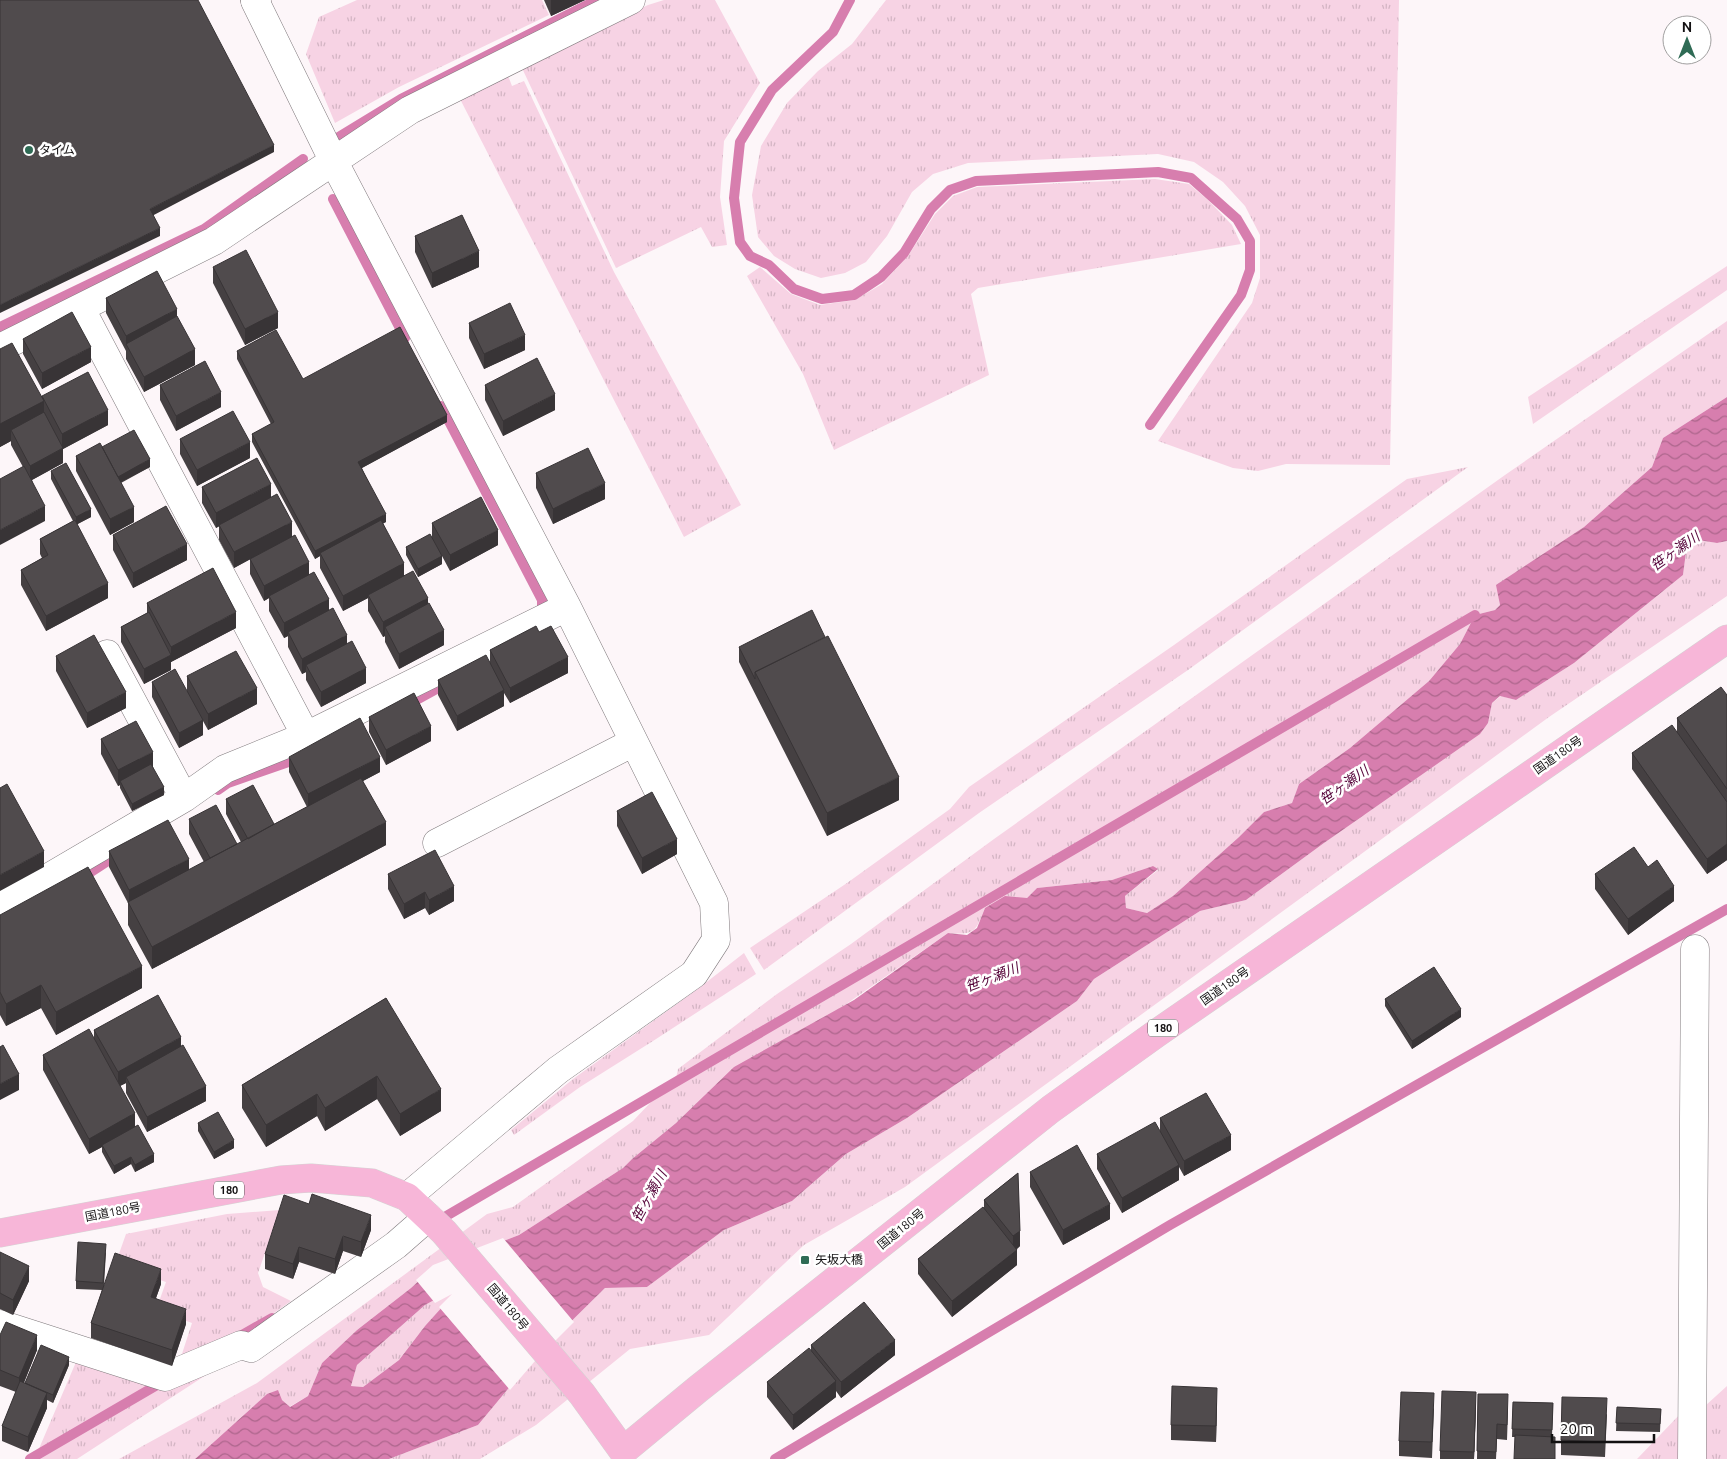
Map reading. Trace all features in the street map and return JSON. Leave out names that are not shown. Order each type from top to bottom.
[{"type":"highway","name":"国道180号","points":[[0,1233],[281,1180],[311,1178],[372,1183],[407,1197],[436,1225],[582,1394],[626,1455],[698,1389],[1052,1108],[1157,1033],[1727,639]]},
{"type":"street","points":[[256,0],[552,614],[634,742],[714,903],[716,940],[694,974],[558,1070],[407,1197]]},
{"type":"street","points":[[0,348],[214,241],[410,110],[631,0]]},
{"type":"street","points":[[81,309],[306,736]]},
{"type":"street","points":[[0,906],[184,798],[225,768],[306,736],[552,614]]},
{"type":"street","points":[[107,654],[184,798]]},
{"type":"street","points":[[437,843],[634,742]]},
{"type":"street","points":[[1692,1459],[1695,949]]},
{"type":"street","points":[[0,1324],[165,1377],[241,1345],[251,1348],[396,1245],[436,1225]]},
{"type":"green space","points":[[357,0],[542,0],[549,15],[399,87],[335,123],[306,54],[319,17]]},
{"type":"green space","points":[[664,0],[715,0],[760,83],[724,141],[720,197],[727,245],[712,247],[701,227],[616,268],[521,66],[648,5]]},
{"type":"green space","points":[[886,0],[1399,0],[1390,465],[1286,464],[1258,471],[1233,468],[1158,441],[1252,303],[1260,278],[1260,235],[1245,206],[1223,182],[1194,162],[1158,154],[968,163],[933,174],[912,192],[887,236],[866,262],[845,273],[821,278],[795,269],[774,256],[758,237],[752,195],[761,146],[787,103],[818,71],[852,44]]},
{"type":"green space","points":[[507,73],[512,86],[524,81],[614,272],[741,505],[684,537],[459,97]]},
{"type":"green space","points":[[1155,179],[1189,184],[1208,200],[1232,225],[1241,244],[978,288],[971,294],[989,375],[834,450],[803,374],[747,276],[760,267],[791,294],[820,305],[855,300],[882,284],[908,256],[935,214],[953,196],[977,187]]},
{"type":"green space","points":[[1727,266],[1727,290],[1533,424],[1528,397]]},
{"type":"green space","points":[[1727,321],[1727,397],[1663,438],[1652,467],[1584,527],[1497,585],[1500,605],[1495,610],[1475,615],[1460,644],[1429,681],[1350,748],[1299,784],[1292,803],[1264,812],[1173,896],[1147,913],[1126,908],[1125,896],[1158,870],[1153,866],[1112,880],[1037,888],[1027,898],[985,908],[973,930],[964,933],[948,933],[676,1123],[623,1168],[519,1235],[434,1267],[411,1288],[357,1330],[322,1363],[308,1396],[289,1407],[282,1400],[267,1394],[195,1459],[119,1459],[257,1383],[487,1214],[513,1207],[633,1121],[650,1103],[675,1083],[678,1069],[777,994],[851,944],[994,839],[1505,475]]},
{"type":"green space","points":[[1468,467],[1188,670],[979,813],[764,970],[750,948],[847,883],[950,809],[969,787],[1174,645],[1407,479]]},
{"type":"green space","points":[[1699,540],[1717,543],[1727,541],[1727,596],[1549,717],[905,1187],[804,1245],[709,1335],[630,1349],[536,1425],[480,1459],[389,1459],[478,1425],[533,1359],[605,1288],[647,1287],[724,1230],[792,1201],[846,1154],[907,1118],[1077,1001],[1094,979],[1200,911],[1246,900],[1488,723],[1492,703],[1501,696],[1516,700],[1574,663],[1683,575],[1686,552]]},
{"type":"green space","points":[[744,953],[756,974],[580,1087],[514,1135],[511,1130],[573,1079]]},
{"type":"green space","points":[[280,1210],[258,1273],[263,1287],[291,1301],[239,1338],[180,1360],[192,1323],[156,1310],[166,1282],[115,1265],[126,1234],[227,1214]]},
{"type":"green space","points":[[464,1284],[425,1326],[399,1360],[363,1387],[351,1386],[357,1365],[425,1305]]},
{"type":"green space","points":[[76,1362],[223,1364],[77,1459],[25,1459],[38,1451]]},
{"type":"green space","points":[[1727,1386],[1727,1459],[1705,1459],[1705,1406]]},
{"type":"green space","points":[[1684,1410],[1684,1459],[1637,1459]]},
{"type":"water","name":"笹ヶ瀬川","points":[[1727,397],[1727,541],[1717,543],[1698,540],[1686,552],[1683,575],[1574,663],[1516,700],[1500,696],[1492,703],[1488,723],[1480,734],[1246,900],[1200,911],[1094,979],[1077,1001],[907,1118],[846,1154],[792,1201],[724,1230],[647,1287],[605,1288],[533,1359],[478,1425],[389,1459],[195,1459],[267,1394],[278,1390],[282,1400],[290,1407],[308,1396],[322,1363],[357,1330],[411,1288],[434,1267],[519,1235],[623,1168],[676,1123],[734,1067],[854,1000],[948,933],[967,935],[977,928],[985,908],[1005,896],[1027,898],[1037,888],[1112,880],[1153,866],[1158,869],[1125,896],[1126,908],[1147,913],[1173,896],[1264,812],[1292,803],[1299,784],[1350,748],[1429,681],[1460,644],[1475,615],[1495,610],[1500,605],[1496,585],[1584,527],[1652,467],[1663,438]],"holes":[[[462,1285],[425,1326],[399,1360],[363,1387],[351,1386],[357,1365],[425,1305]]]},
{"type":"pier","points":[[503,1238],[574,1322],[535,1361],[510,1390],[439,1307],[452,1294],[435,1303],[416,1280],[433,1265]]},
{"type":"building","points":[[0,0],[198,0],[274,145],[150,209],[160,228],[0,305]]},
{"type":"building","points":[[462,215],[479,251],[432,273],[415,236]]},
{"type":"building","points":[[246,250],[278,312],[245,329],[213,267]]},
{"type":"building","points":[[157,271],[177,309],[126,336],[106,298]]},
{"type":"building","points":[[510,303],[525,335],[484,354],[469,323]]},
{"type":"building","points":[[72,312],[91,347],[42,373],[23,339]]},
{"type":"building","points":[[177,316],[195,349],[144,377],[126,344]]},
{"type":"building","points":[[400,327],[447,415],[358,462],[386,514],[315,551],[252,434],[274,422],[237,351],[276,330],[303,379]]},
{"type":"building","points":[[12,343],[44,401],[0,424],[0,349]]},
{"type":"building","points":[[537,358],[555,394],[503,421],[485,385]]},
{"type":"building","points":[[205,361],[221,392],[176,416],[160,385]]},
{"type":"building","points":[[88,372],[108,410],[62,434],[42,396]]},
{"type":"building","points":[[233,411],[250,442],[197,470],[180,439]]},
{"type":"building","points":[[44,412],[63,448],[30,466],[11,430]]},
{"type":"building","points":[[134,430],[150,459],[118,477],[102,447]]},
{"type":"building","points":[[100,443],[134,507],[110,519],[76,456]]},
{"type":"building","points":[[588,448],[605,483],[553,509],[536,473]]},
{"type":"building","points":[[257,458],[271,484],[216,513],[202,487]]},
{"type":"building","points":[[66,463],[91,509],[76,517],[51,471]]},
{"type":"building","points":[[24,466],[45,506],[0,530],[0,479]]},
{"type":"building","points":[[277,494],[292,522],[234,552],[219,525]]},
{"type":"building","points":[[481,497],[498,530],[450,555],[432,523]]},
{"type":"building","points":[[166,506],[187,544],[133,573],[113,535]]},
{"type":"building","points":[[75,520],[108,583],[46,616],[21,570],[48,555],[40,539]]},
{"type":"building","points":[[381,520],[404,563],[343,596],[320,553]]},
{"type":"building","points":[[430,534],[442,556],[418,569],[406,547]]},
{"type":"building","points":[[295,535],[309,562],[264,586],[250,559]]},
{"type":"building","points":[[213,568],[236,612],[171,647],[147,603]]},
{"type":"building","points":[[413,571],[428,598],[383,622],[368,595]]},
{"type":"building","points":[[314,572],[329,599],[284,623],[269,596]]},
{"type":"building","points":[[429,603],[444,630],[399,654],[385,627]]},
{"type":"building","points":[[333,608],[347,635],[302,659],[288,632]]},
{"type":"building","points":[[812,610],[825,637],[755,672],[755,679],[739,647]]},
{"type":"building","points":[[149,612],[171,655],[144,669],[121,627]]},
{"type":"building","points":[[536,626],[539,632],[551,626],[568,657],[510,688],[490,650]]},
{"type":"building","points":[[94,635],[126,692],[87,713],[56,656]]},
{"type":"building","points":[[828,636],[899,777],[827,813],[755,672]]},
{"type":"building","points":[[352,641],[366,668],[321,692],[306,665]]},
{"type":"building","points":[[236,651],[257,688],[208,714],[187,676]]},
{"type":"building","points":[[486,655],[504,690],[457,716],[438,680]]},
{"type":"building","points":[[175,669],[203,720],[179,733],[152,682]]},
{"type":"building","points":[[1721,687],[1727,695],[1727,789],[1677,718]]},
{"type":"building","points":[[414,693],[431,726],[386,750],[369,717]]},
{"type":"building","points":[[360,718],[380,757],[308,794],[289,757]]},
{"type":"building","points":[[136,721],[153,752],[118,770],[101,739]]},
{"type":"building","points":[[1672,725],[1727,802],[1727,844],[1707,859],[1632,753]]},
{"type":"building","points":[[151,764],[164,787],[132,804],[120,781]]},
{"type":"building","points":[[361,778],[386,822],[152,947],[128,902]]},
{"type":"building","points":[[7,784],[44,851],[0,875],[0,788]]},
{"type":"building","points":[[253,785],[274,824],[248,839],[226,799]]},
{"type":"building","points":[[652,792],[677,839],[642,858],[617,811]]},
{"type":"building","points":[[216,805],[237,844],[210,858],[189,819]]},
{"type":"building","points":[[168,820],[189,859],[129,890],[109,851]]},
{"type":"building","points":[[1634,847],[1648,867],[1657,860],[1674,886],[1628,919],[1595,874]]},
{"type":"building","points":[[435,850],[454,886],[429,900],[425,892],[404,904],[388,874]]},
{"type":"building","points":[[88,867],[142,966],[56,1012],[41,985],[6,1004],[0,992],[0,915]]},
{"type":"building","points":[[1434,967],[1461,1009],[1412,1041],[1385,999]]},
{"type":"building","points":[[158,995],[181,1037],[118,1072],[94,1030]]},
{"type":"building","points":[[386,998],[441,1089],[400,1114],[377,1076],[325,1108],[317,1094],[266,1125],[242,1085]]},
{"type":"building","points":[[89,1029],[135,1113],[89,1139],[43,1055]]},
{"type":"building","points":[[3,1045],[19,1074],[0,1084],[0,1047]]},
{"type":"building","points":[[183,1045],[206,1086],[147,1117],[126,1077]]},
{"type":"building","points":[[1206,1093],[1231,1135],[1184,1161],[1160,1118]]},
{"type":"building","points":[[218,1112],[234,1140],[214,1152],[198,1123]]},
{"type":"building","points":[[1155,1122],[1179,1165],[1122,1198],[1097,1154]]},
{"type":"building","points":[[138,1125],[154,1154],[135,1165],[131,1157],[114,1166],[102,1145]]},
{"type":"building","points":[[1077,1145],[1110,1204],[1063,1230],[1030,1172]]},
{"type":"building","points":[[1018,1173],[1020,1231],[1013,1236],[984,1200]]},
{"type":"building","points":[[312,1194],[371,1215],[361,1242],[343,1236],[335,1259],[299,1247],[293,1264],[265,1254],[284,1195],[309,1204]]},
{"type":"building","points":[[983,1207],[1017,1250],[952,1301],[918,1259]]},
{"type":"building","points":[[78,1242],[106,1244],[103,1283],[76,1281]]},
{"type":"building","points":[[0,1252],[29,1266],[13,1300],[0,1293]]},
{"type":"building","points":[[115,1253],[161,1269],[151,1297],[186,1309],[172,1350],[91,1323]]},
{"type":"building","points":[[864,1302],[895,1340],[841,1382],[811,1345]]},
{"type":"building","points":[[6,1322],[37,1335],[19,1378],[0,1370],[0,1335]]},
{"type":"building","points":[[41,1345],[69,1357],[53,1395],[25,1383]]},
{"type":"building","points":[[809,1348],[836,1381],[793,1415],[767,1382]]},
{"type":"building","points":[[20,1381],[47,1393],[28,1437],[2,1426]]},
{"type":"building","points":[[1172,1386],[1217,1388],[1216,1426],[1171,1425]]},
{"type":"building","points":[[1442,1391],[1476,1392],[1474,1452],[1440,1451]]},
{"type":"building","points":[[1401,1392],[1434,1393],[1432,1442],[1399,1441]]},
{"type":"building","points":[[1478,1394],[1508,1394],[1507,1425],[1497,1424],[1496,1452],[1477,1451]]},
{"type":"building","points":[[1562,1397],[1607,1398],[1605,1442],[1561,1440]]},
{"type":"building","points":[[1513,1402],[1553,1403],[1552,1430],[1512,1429]]},
{"type":"building","points":[[1617,1407],[1661,1409],[1660,1424],[1616,1423]]},
{"type":"building","points":[[1515,1435],[1555,1437],[1555,1459],[1514,1459]]},
{"type":"waterway","points":[[337,138],[401,99],[597,0]]},
{"type":"waterway","points":[[850,0],[833,32],[772,90],[740,142],[734,198],[740,242],[750,256],[769,265],[794,289],[822,299],[854,295],[881,277],[904,253],[931,209],[950,190],[976,181],[1158,172],[1191,178],[1237,219],[1250,241],[1250,270],[1241,295],[1150,425]]},
{"type":"waterway","points":[[0,327],[204,229],[303,159]]},
{"type":"waterway","points":[[333,199],[405,338]]},
{"type":"waterway","points":[[441,406],[542,600],[542,617]]},
{"type":"waterway","points":[[436,1222],[1475,615]]},
{"type":"waterway","points":[[407,705],[449,682]]},
{"type":"waterway","points":[[218,790],[228,783],[300,758]]},
{"type":"waterway","points":[[80,879],[120,853]]},
{"type":"waterway","points":[[775,1459],[1170,1225],[1727,909]]},
{"type":"waterway","points":[[235,1339],[272,1318]]},
{"type":"waterway","points":[[30,1459],[164,1381]]},
{"type":"place","name":"タイム","points":[[29,150]]},
{"type":"place","name":"矢坂大橋","points":[[805,1260]]}]
